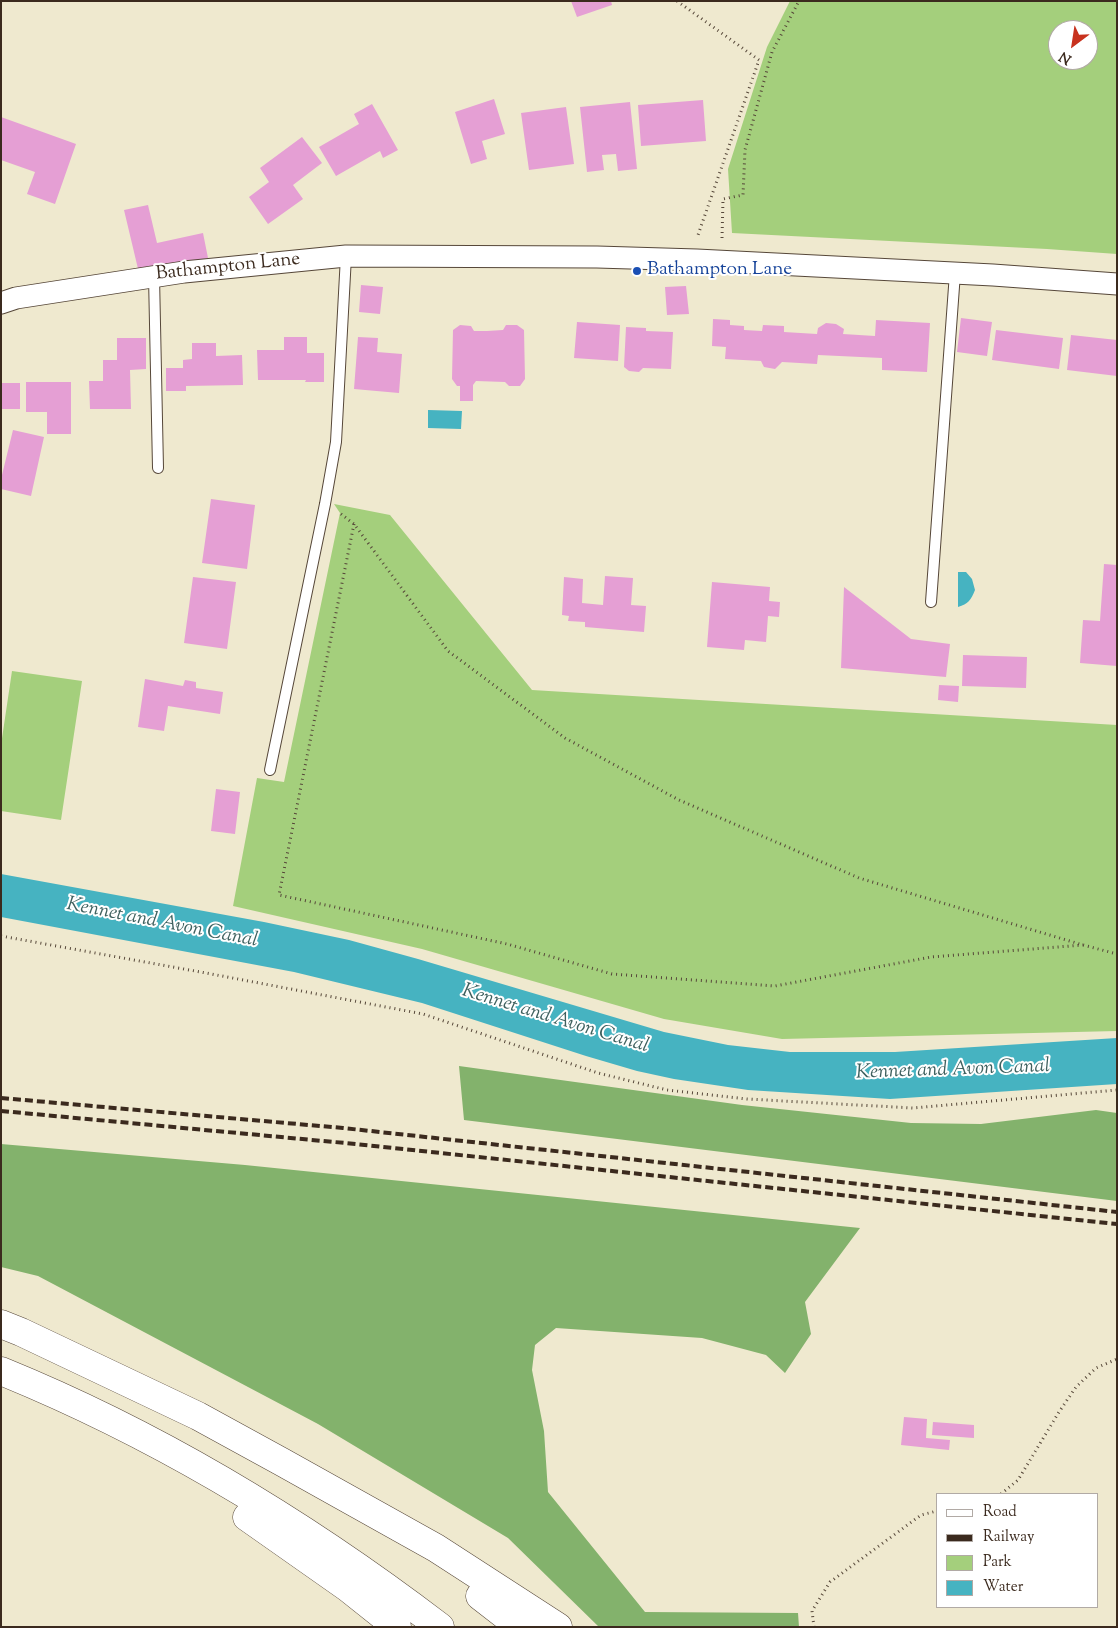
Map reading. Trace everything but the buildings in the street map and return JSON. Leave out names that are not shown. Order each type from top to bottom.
[{"type":"highway","points":[[1,1324],[198,1416],[436,1548],[558,1627]]},
{"type":"highway","points":[[1,1371],[47,1390],[134,1431],[260,1502],[383,1583],[440,1627]]},
{"type":"highway","points":[[1,1387],[190,1480],[261,1525],[348,1588],[397,1627]]},
{"type":"highway","points":[[282,1462],[448,1572],[520,1627]]},
{"type":"street","name":"Bathampton Lane","points":[[1,302],[16,298],[184,272],[346,256],[597,257],[721,255],[1117,284]]},
{"type":"lane","points":[[270,770],[336,442],[346,256]]},
{"type":"lane","points":[[931,602],[955,273]]},
{"type":"lane","points":[[154,276],[158,468]]},
{"type":"path","points":[[677,1],[760,60],[698,236],[721,255]]},
{"type":"path","points":[[721,255],[723,199],[743,194],[745,150],[772,52],[799,1]]},
{"type":"path","points":[[325,504],[354,524],[448,651],[565,738],[679,800],[859,878],[1117,954]]},
{"type":"path","points":[[354,524],[280,895],[507,944],[612,974],[775,986],[931,957],[1083,945]]},
{"type":"path","points":[[1,936],[423,1014],[598,1073],[667,1090],[747,1099],[913,1108],[1117,1090]]},
{"type":"path","points":[[1002,1493],[1018,1480],[1076,1387],[1096,1368],[1117,1359]]},
{"type":"path","points":[[814,1627],[812,1610],[830,1582],[921,1515],[936,1511]]},
{"type":"green space","points":[[790,1],[1117,1],[1117,254],[732,233],[728,169],[767,47]]},
{"type":"green space","points":[[334,504],[390,515],[532,690],[1117,725],[1117,1031],[782,1039],[664,1019],[422,949],[233,906],[257,778],[284,782],[340,513]]},
{"type":"green space","points":[[12,671],[82,681],[61,820],[1,811],[1,745]]},
{"type":"green space","points":[[459,1066],[742,1105],[911,1123],[981,1124],[1096,1110],[1117,1113],[1117,1201],[464,1120]]},
{"type":"green space","points":[[1,1144],[245,1165],[860,1228],[805,1302],[811,1334],[785,1373],[766,1355],[702,1338],[556,1328],[535,1345],[532,1370],[544,1431],[548,1492],[645,1612],[798,1613],[799,1627],[599,1627],[508,1538],[318,1424],[38,1276],[1,1267]]},
{"type":"water","points":[[428,410],[462,411],[461,429],[428,428]]},
{"type":"water","points":[[958,572],[966,572],[972,579],[975,590],[969,601],[958,607]]},
{"type":"water","name":"Kennet and Avon Canal","points":[[1,874],[264,922],[349,940],[664,1032],[728,1045],[790,1052],[895,1052],[1117,1038],[1117,1084],[890,1099],[748,1090],[674,1079],[637,1071],[586,1056],[422,1003],[294,972],[1,917]]},
{"type":"railway","points":[[1,1098],[343,1128],[1117,1212]]},
{"type":"railway","points":[[1,1111],[345,1143],[1117,1224]]},
{"type":"place","name":"Bathampton Lane","points":[[637,271]]}]
